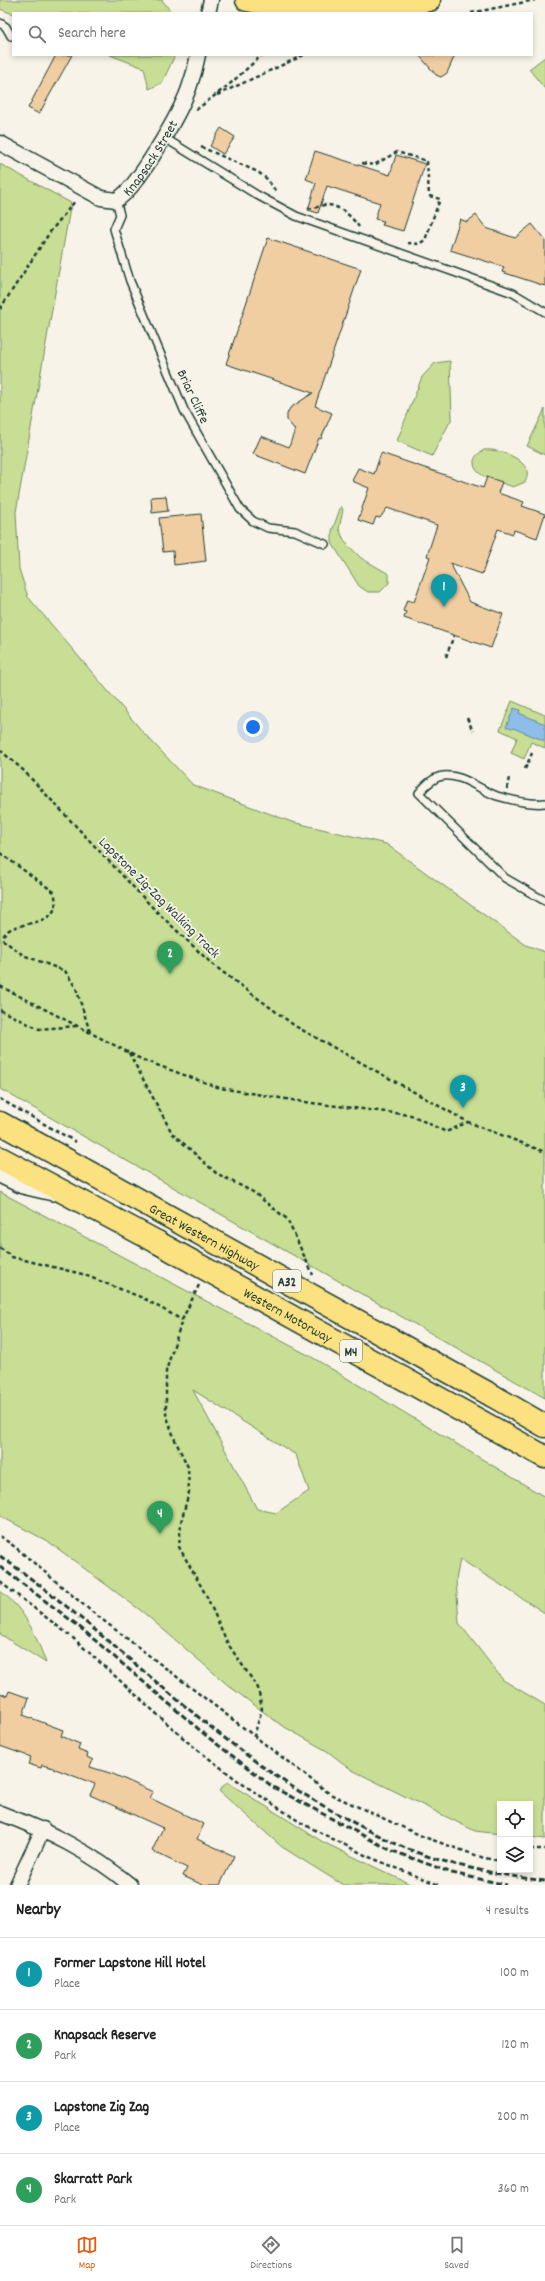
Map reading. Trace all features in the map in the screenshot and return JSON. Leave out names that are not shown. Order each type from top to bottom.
[{"type":"highway","points":[[247,0],[293,7],[338,9],[393,6],[429,0]]},
{"type":"highway","name":"Great Western Highway","points":[[0,1123],[81,1166],[545,1426]]},
{"type":"highway","points":[[0,1158],[68,1194]]},
{"type":"highway","name":"Western Motorway","points":[[68,1194],[545,1457]]},
{"type":"main road","points":[[0,1114],[52,1144],[81,1166]]},
{"type":"main road","points":[[0,1173],[23,1184],[68,1194]]},
{"type":"street","points":[[208,12],[211,0]]},
{"type":"street","name":"Knapsack Street","points":[[0,143],[84,189],[108,200],[116,200],[129,190],[163,137],[189,88],[198,56]]},
{"type":"street","points":[[0,1813],[43,1829],[84,1850],[130,1885]]},
{"type":"street","points":[[17,1885],[43,1829]]},
{"type":"lane","points":[[0,23],[6,27],[11,36]]},
{"type":"lane","points":[[163,137],[257,195],[296,216],[513,293],[545,312]]},
{"type":"lane","name":"Briar Cliffe","points":[[116,200],[120,215],[114,229],[130,281],[184,410],[240,509],[253,521],[268,528],[295,531],[325,544]]},
{"type":"lane","points":[[545,803],[526,802],[497,796],[456,777],[448,775],[435,778],[418,793],[505,878],[545,901]]},
{"type":"path","points":[[477,12],[535,0]]},
{"type":"path","points":[[194,113],[261,56]]},
{"type":"path","points":[[211,98],[302,56]]},
{"type":"path","points":[[197,147],[206,148],[222,157],[258,172],[267,179],[278,195]]},
{"type":"path","points":[[362,163],[374,165],[397,152],[428,161],[429,196],[440,199],[425,240],[419,244],[404,243]]},
{"type":"path","points":[[0,309],[16,287],[29,261],[84,189]]},
{"type":"path","points":[[302,207],[314,209],[325,205],[347,212],[360,229]]},
{"type":"path","points":[[446,657],[454,635]]},
{"type":"path","points":[[468,718],[473,731]]},
{"type":"path","name":"Lapstone Zig-Zag Walking Track","points":[[0,750],[23,770],[155,910],[212,964],[296,1026],[468,1122],[545,1152]]},
{"type":"path","points":[[525,768],[532,752]]},
{"type":"path","points":[[506,791],[509,778]]},
{"type":"path","points":[[0,853],[54,892],[57,902],[54,910],[46,918],[8,929],[3,934],[3,940],[24,956],[65,971],[76,988],[90,1032]]},
{"type":"path","points":[[0,986],[143,1060],[220,1088],[304,1102],[411,1116],[446,1132],[468,1122]]},
{"type":"path","points":[[0,1010],[39,1030],[78,1026]]},
{"type":"path","points":[[128,1052],[172,1133],[216,1173],[253,1192],[287,1219],[315,1279]]},
{"type":"path","points":[[0,1248],[12,1257],[82,1274],[143,1298],[182,1320]]},
{"type":"path","points":[[207,1270],[182,1320],[166,1371],[166,1414],[175,1440],[188,1467],[189,1492],[181,1522],[179,1547],[206,1595],[228,1644],[258,1688],[262,1709],[254,1736]]},
{"type":"path","points":[[0,1536],[91,1611],[330,1794],[424,1837],[484,1858],[497,1860]]},
{"type":"path","points":[[0,1582],[72,1638],[190,1744],[241,1783],[303,1824],[369,1857],[439,1885]]},
{"type":"path","points":[[533,1850],[545,1848]]},
{"type":"green space","points":[[0,0],[162,0],[171,12],[12,12],[12,14],[0,9]]},
{"type":"green space","points":[[113,56],[175,56],[162,83],[149,89],[144,68]]},
{"type":"green space","points":[[545,57],[545,89],[529,69]]},
{"type":"green space","points":[[0,164],[71,203],[16,512],[19,569],[28,597],[142,731],[193,785],[292,822],[386,844],[526,945],[545,952],[545,1398],[0,1089]]},
{"type":"green space","points":[[450,361],[452,418],[432,456],[397,441],[422,377],[435,363]]},
{"type":"green space","points":[[545,409],[545,455],[527,446]]},
{"type":"green space","points":[[484,450],[499,451],[522,463],[526,468],[527,475],[525,482],[513,487],[495,481],[478,472],[474,461],[475,458]]},
{"type":"green space","points":[[341,506],[343,510],[339,529],[345,542],[361,558],[389,574],[389,583],[380,592],[368,592],[359,586],[332,543],[332,531]]},
{"type":"green space","points":[[512,701],[545,715],[545,748],[531,742],[524,759],[511,753],[517,738],[500,730]]},
{"type":"green space","points":[[0,1192],[310,1356],[545,1497],[545,1613],[460,1559],[456,1580],[459,1623],[503,1680],[545,1705],[545,1839],[533,1837],[533,1801],[497,1801],[497,1834],[475,1831],[352,1770],[327,1751],[281,1725],[229,1686],[144,1613],[49,1542],[0,1516]],"holes":[[[193,1390],[296,1455],[309,1491],[276,1513],[257,1509]]]},
{"type":"green space","points":[[0,1591],[9,1598],[29,1623],[46,1663],[0,1634]]},
{"type":"green space","points":[[227,1782],[323,1842],[412,1885],[343,1885],[282,1847],[219,1791]]},
{"type":"water","points":[[514,708],[520,710],[519,713],[545,724],[545,741],[513,728],[506,727]]},
{"type":"building","points":[[55,56],[71,56],[39,114],[28,108]]},
{"type":"building","points":[[420,56],[455,56],[447,73],[441,77],[436,75]]},
{"type":"building","points":[[221,128],[235,137],[223,154],[210,146]]},
{"type":"building","points":[[315,151],[390,175],[396,155],[425,164],[403,231],[382,225],[384,221],[375,219],[380,203],[327,186],[318,213],[308,210],[316,183],[306,179]]},
{"type":"building","points":[[476,215],[486,228],[515,238],[532,224],[545,240],[545,286],[502,272],[504,267],[450,250],[460,219],[467,222]]},
{"type":"building","points":[[268,238],[361,269],[315,406],[332,413],[321,439],[319,438],[305,474],[253,454],[261,436],[289,447],[295,430],[287,420],[287,414],[290,408],[313,393],[226,364]]},
{"type":"building","points":[[381,453],[483,488],[487,477],[502,482],[498,493],[524,502],[522,506],[545,514],[537,538],[514,530],[513,534],[498,529],[482,574],[450,563],[470,602],[503,614],[491,648],[404,618],[406,612],[403,611],[407,600],[414,602],[430,557],[427,556],[437,525],[387,508],[380,518],[376,517],[373,525],[358,520],[369,488],[352,481],[358,468],[374,474]]},
{"type":"building","points":[[166,496],[168,511],[152,513],[151,497]]},
{"type":"building","points":[[201,514],[206,561],[174,565],[173,551],[163,552],[159,518]]},
{"type":"building","points":[[9,1691],[29,1698],[23,1715],[63,1730],[61,1736],[80,1744],[78,1750],[88,1754],[87,1757],[93,1760],[90,1767],[113,1774],[153,1792],[150,1798],[204,1824],[197,1839],[234,1856],[220,1885],[203,1885],[183,1876],[187,1868],[152,1851],[163,1828],[90,1795],[95,1784],[50,1767],[42,1765],[41,1768],[28,1764],[31,1757],[0,1746],[0,1693],[7,1696]]},
{"type":"railway","points":[[0,1556],[71,1610],[208,1725],[279,1778],[320,1804],[348,1820],[410,1850],[467,1867],[545,1881]]},
{"type":"railway","points":[[0,1567],[76,1624],[209,1738],[273,1787],[390,1850],[452,1873],[507,1885]]},
{"type":"place","name":"Former Lapstone Hill Hotel","points":[[444,607]]},
{"type":"place","name":"Knapsack Reserve","points":[[170,974]]},
{"type":"place","name":"Lapstone Zig Zag","points":[[463,1108]]},
{"type":"place","name":"Skarratt Park","points":[[160,1534]]}]
